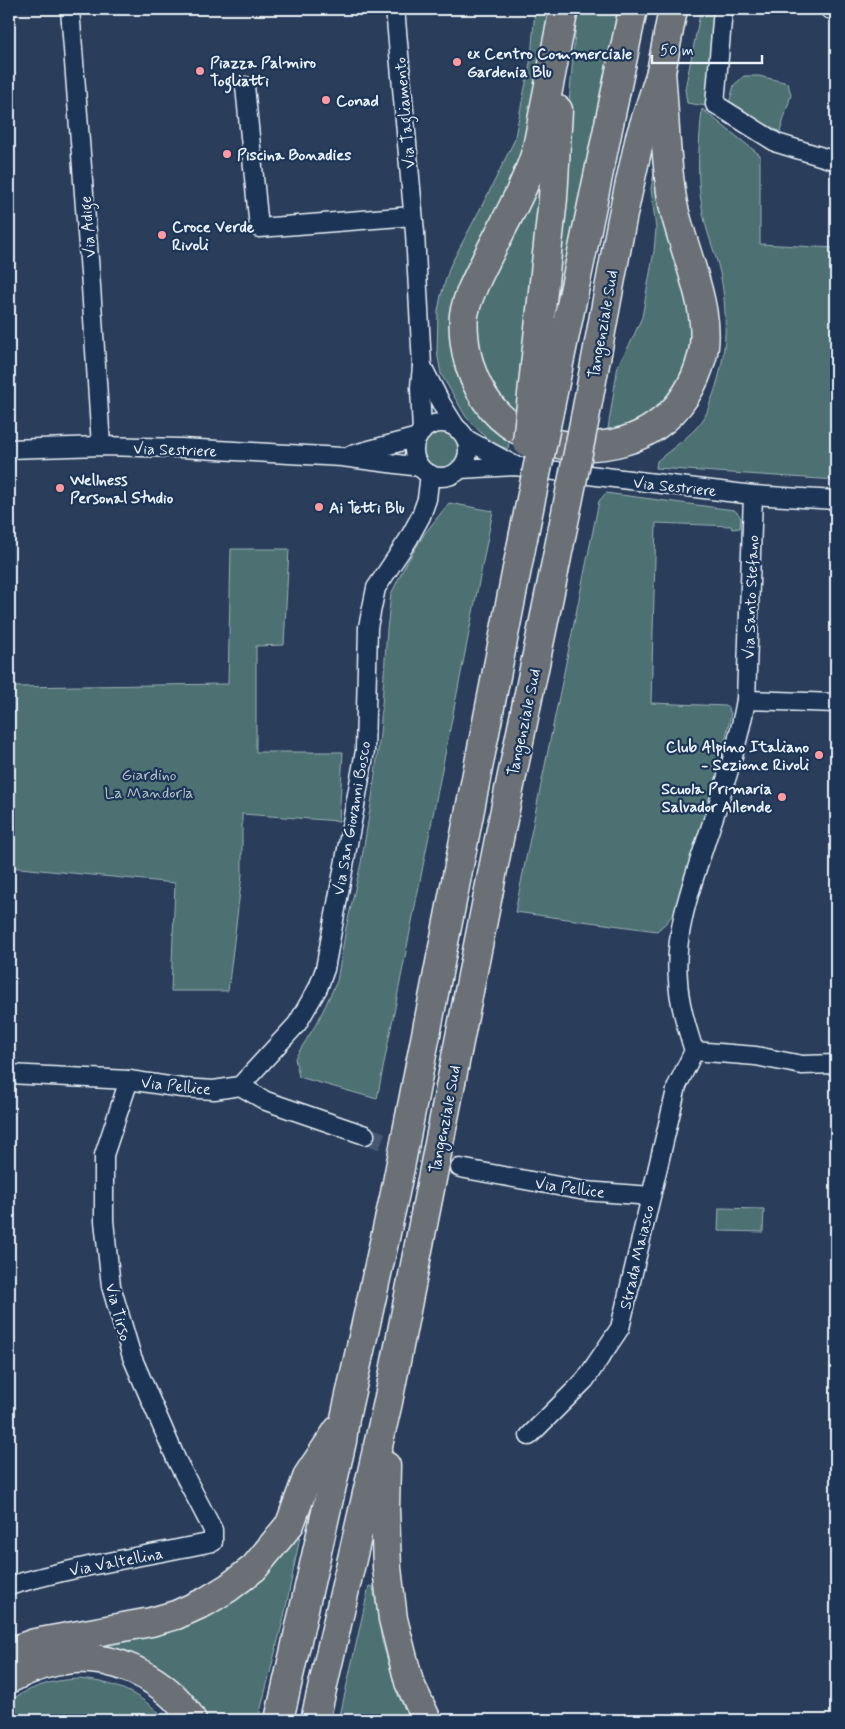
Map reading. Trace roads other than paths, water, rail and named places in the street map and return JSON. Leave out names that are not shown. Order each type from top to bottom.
[{"type":"highway","points":[[565,9],[534,156],[523,187],[474,284],[464,315],[465,344],[472,374],[486,401],[509,424],[534,438],[562,445],[596,447],[629,440],[650,430],[678,407],[693,383],[703,355],[705,324],[700,299],[682,239],[667,165],[661,72]]},
{"type":"highway","points":[[547,367],[552,198],[565,9]]},
{"type":"highway","name":"Tangenziale Sud","points":[[278,1720],[342,1441],[345,1418],[395,1193],[523,538],[547,367],[633,9]]},
{"type":"highway","name":"Tangenziale Sud","points":[[315,1720],[388,1402],[501,829],[554,572],[624,210],[640,137],[661,72],[674,9]]},
{"type":"highway","points":[[388,1402],[385,1509],[387,1568],[393,1619],[409,1682],[427,1720]]},
{"type":"highway","points":[[9,1652],[35,1642],[176,1616],[228,1588],[254,1568],[290,1524],[308,1475],[345,1418]]},
{"type":"highway","points":[[9,1679],[28,1669],[60,1660],[90,1659],[119,1665],[145,1676],[169,1693],[192,1720]]},
{"type":"street","name":"Via Adige","points":[[70,9],[90,266],[100,446]]},
{"type":"street","name":"Via Tagliamento","points":[[395,9],[413,216],[422,366],[420,434]]},
{"type":"street","points":[[723,9],[715,104],[777,142],[836,161]]},
{"type":"street","points":[[829,9],[836,11]]},
{"type":"street","points":[[245,86],[259,228],[413,216]]},
{"type":"street","name":"Via Tagliamento","points":[[422,366],[442,406],[462,434]]},
{"type":"street","points":[[435,424],[443,424],[462,434],[468,447],[468,455],[460,469],[446,476],[438,477],[425,470],[415,452],[420,434],[435,424]]},
{"type":"street","name":"Via Sestriere","points":[[342,457],[420,434]]},
{"type":"street","name":"Via Sestriere","points":[[462,434],[515,466]]},
{"type":"street","name":"Via Sestriere","points":[[9,449],[100,446],[181,448],[342,457],[425,470]]},
{"type":"street","name":"Via Sestriere","points":[[460,469],[515,466],[753,495],[836,500]]},
{"type":"street","name":"Via San Giovanni Bosco","points":[[240,1086],[297,1024],[318,988],[325,968],[365,751],[368,627],[376,588],[408,540],[421,516],[427,499],[425,470]]},
{"type":"street","name":"Via Santo Stefano","points":[[746,700],[753,495]]},
{"type":"street","points":[[836,703],[746,700],[732,762],[681,926],[678,980],[683,1013],[694,1051],[756,1056],[802,1065],[836,1064]]},
{"type":"street","name":"Strada Maiasco","points":[[529,1436],[585,1380],[620,1328],[677,1086],[694,1051]]},
{"type":"street","name":"Via Pellice","points":[[9,1074],[129,1080],[190,1089],[214,1090],[240,1086]]},
{"type":"street","name":"Via Tirso","points":[[129,1080],[104,1154],[104,1221],[111,1286],[132,1357],[177,1461],[213,1530]]},
{"type":"street","points":[[240,1086],[266,1101],[365,1135]]},
{"type":"street","name":"Via Pellice","points":[[460,1168],[585,1191],[651,1196]]},
{"type":"street","name":"Via Valtellina","points":[[9,1586],[88,1566],[213,1542],[213,1530]]},
{"type":"tunnel","points":[[365,1135],[460,1168]]},
{"type":"place","name":"ex Centro Commerciale Gardenia Blu","points":[[457,62]]},
{"type":"place","name":"Piazza Palmiro Togliatti","points":[[200,71]]},
{"type":"place","name":"Conad","points":[[326,100]]},
{"type":"place","name":"Piscina Bonadies","points":[[227,154]]},
{"type":"place","name":"Croce Verde Rivoli","points":[[162,235]]},
{"type":"place","name":"Wellness Personal Studio","points":[[60,488]]},
{"type":"place","name":"Ai Tetti Blu","points":[[319,507]]},
{"type":"place","name":"Club Alpino Italiano - Sezione Rivoli","points":[[819,755]]},
{"type":"place","name":"Scuola Primaria Salvador Allende","points":[[782,797]]},
{"type":"park label","name":"Giardino La Mandorla","points":[[149,783]]}]
